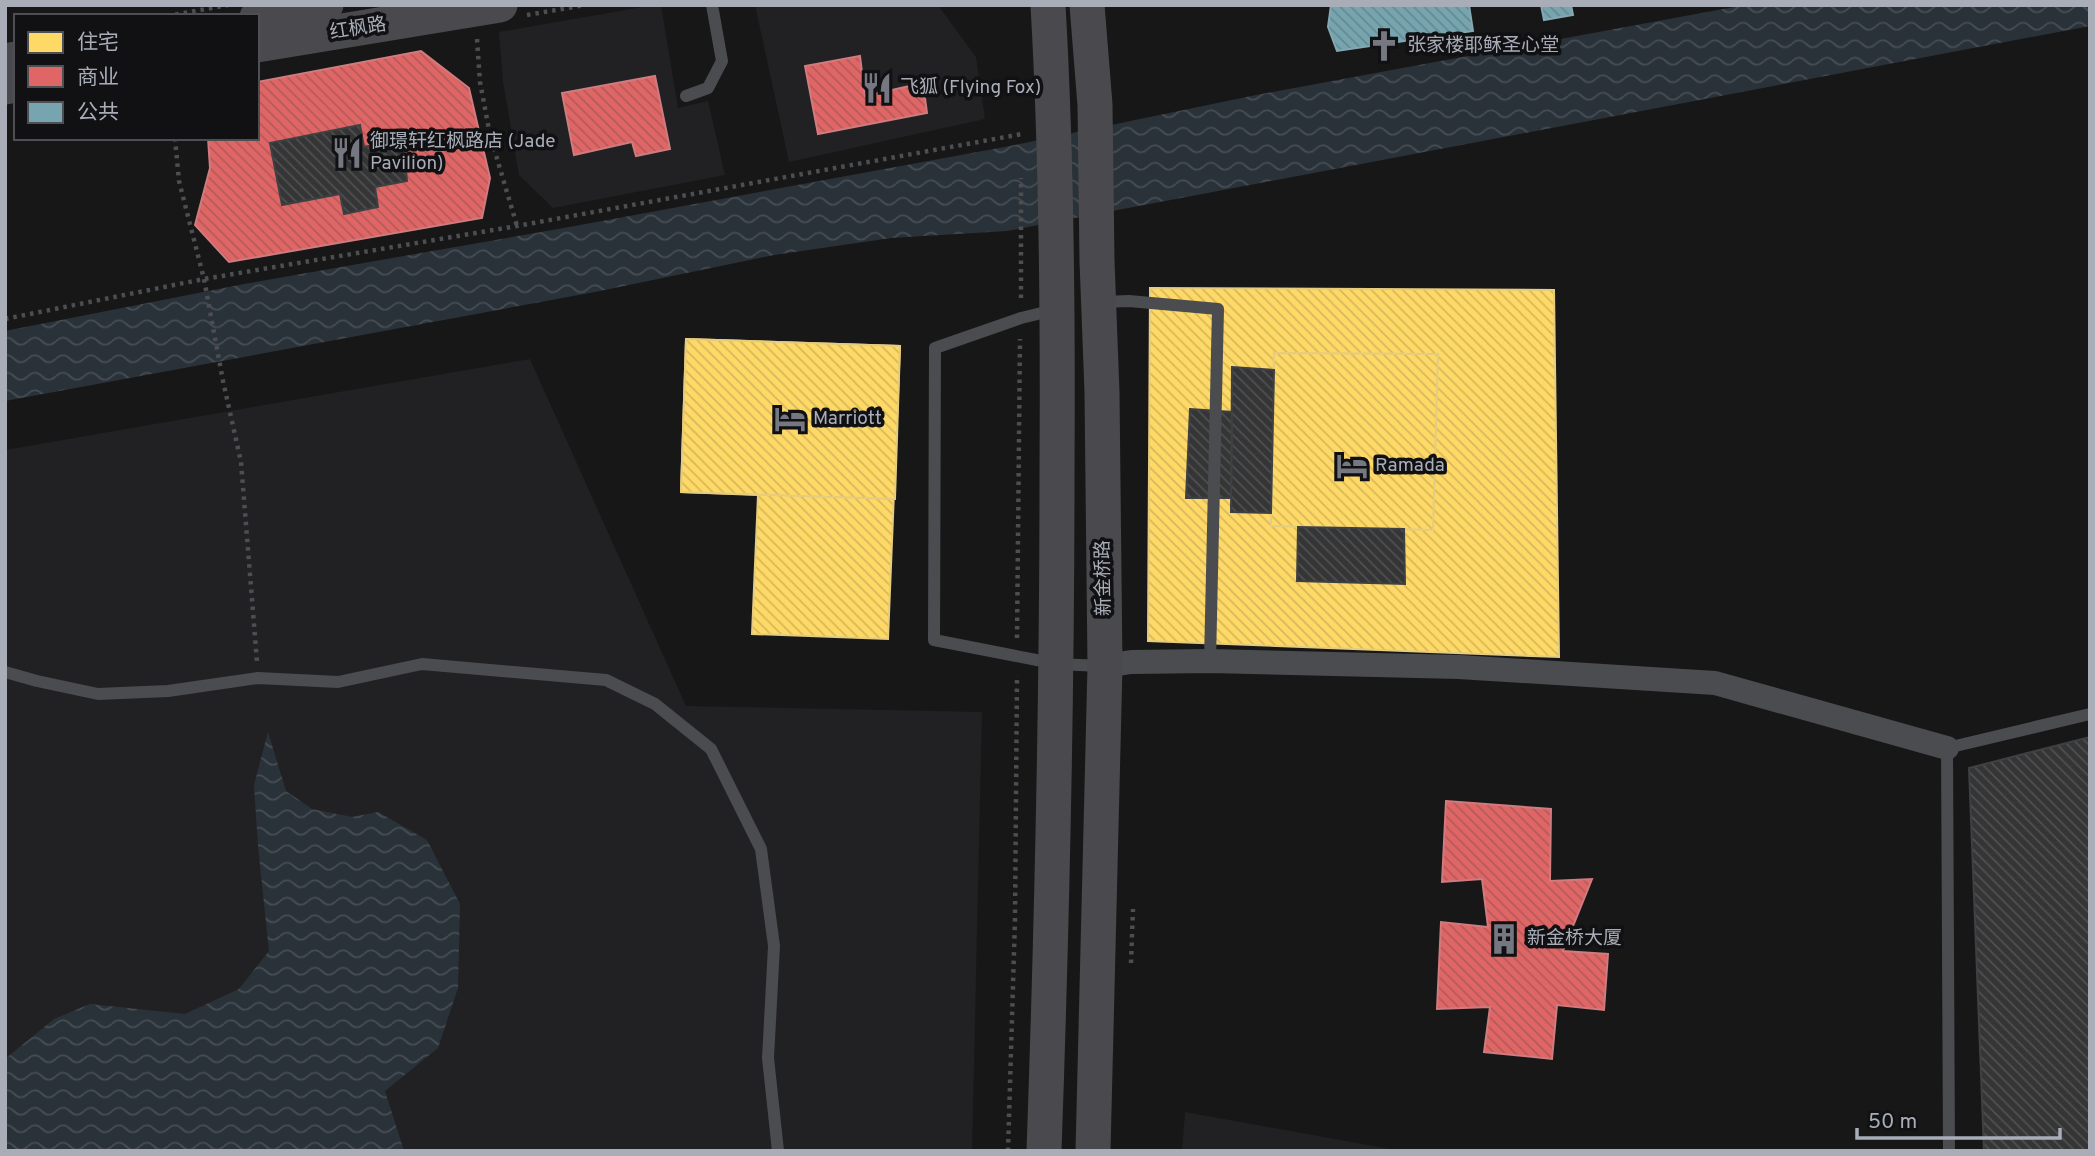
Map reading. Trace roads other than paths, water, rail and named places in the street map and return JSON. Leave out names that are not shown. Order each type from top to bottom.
[{"type":"street","name":"红枫路","points":[[259,17],[326,5]]},
{"type":"street","name":"红枫路","points":[[259,45],[500,5]]},
{"type":"street","points":[[1044,1151],[1057,664],[1058,309],[1054,108],[1048,5]]},
{"type":"street","name":"新金桥路","points":[[1087,5],[1095,105],[1105,666],[1093,1151]]},
{"type":"street","points":[[1105,666],[1131,662],[1210,661],[1459,667],[1714,683],[1947,748]]},
{"type":"lane","points":[[686,96],[708,88],[722,61],[712,5]]},
{"type":"lane","points":[[1100,302],[1129,301],[1218,309],[1210,661]]},
{"type":"lane","points":[[1058,309],[1021,318],[935,348],[934,640],[1017,658],[1057,664],[1105,666]]},
{"type":"lane","points":[[5,672],[98,694],[168,691],[258,678],[338,682],[422,664],[606,680],[655,704],[711,749],[761,849],[774,946],[768,1058],[778,1151]]},
{"type":"lane","points":[[1949,1151],[1947,748],[2090,714]]},
{"type":"water","points":[[1745,5],[2090,5],[2090,26],[1007,231],[891,238],[774,255],[595,292],[5,401],[5,331],[244,284],[1010,146],[1256,95]]},
{"type":"water","points":[[268,732],[286,791],[312,809],[352,817],[378,812],[427,840],[460,904],[458,988],[438,1048],[385,1091],[404,1151],[5,1151],[5,1059],[54,1019],[90,1004],[185,1014],[239,989],[269,951],[254,785]]},
{"type":"place","name":"张家楼耶稣圣心堂","points":[[1384,46]]},
{"type":"place","name":"飞狐 (Flying Fox)","points":[[877,88]]},
{"type":"place","name":"御璟轩红枫路店 (Jade Pavilion)","points":[[347,153]]},
{"type":"place","name":"Marriott","points":[[790,419]]},
{"type":"place","name":"Ramada","points":[[1352,466]]},
{"type":"place","name":"新金桥大厦","points":[[1504,939]]}]
